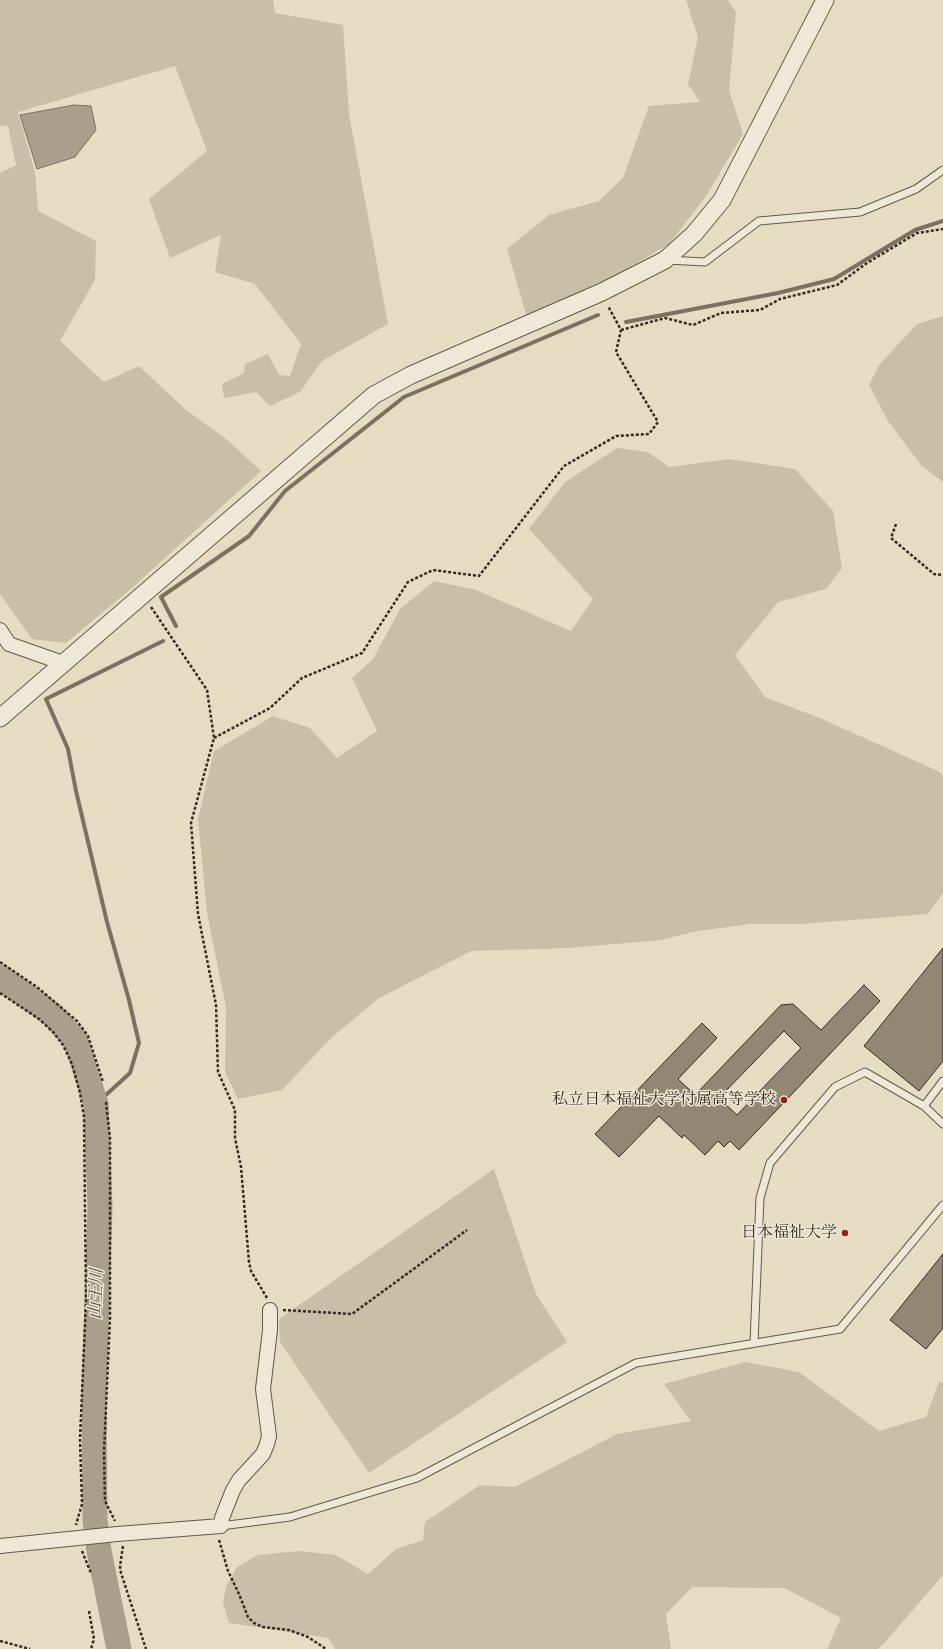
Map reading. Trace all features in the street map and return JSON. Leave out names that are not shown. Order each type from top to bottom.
[{"type":"street","points":[[0,718],[374,395],[411,375],[602,292],[665,260],[694,234],[722,200],[824,0]]},
{"type":"street","points":[[0,630],[10,644],[63,663]]},
{"type":"street","points":[[0,1546],[219,1526],[233,1490],[239,1480],[260,1457],[267,1444],[269,1436],[263,1389],[270,1330],[270,1310]]},
{"type":"lane","points":[[665,260],[705,262],[759,221],[860,212],[916,189],[943,170]]},
{"type":"lane","points":[[754,1343],[760,1198],[770,1163],[835,1087],[865,1072],[924,1106],[943,1124]]},
{"type":"lane","points":[[924,1106],[943,1081]]},
{"type":"lane","points":[[219,1526],[290,1517],[417,1478],[636,1363],[840,1329],[943,1205]]},
{"type":"path","points":[[621,330],[665,318],[693,325],[721,313],[760,310],[780,299],[837,285],[867,264],[917,233],[943,229]]},
{"type":"path","points":[[214,738],[270,708],[302,678],[362,653],[408,582],[433,570],[479,576],[564,466],[616,436],[649,434],[658,422],[616,352],[621,330],[602,292]]},
{"type":"path","points":[[896,524],[891,538],[934,574],[943,575]]},
{"type":"path","points":[[142,595],[207,690],[214,738],[191,823],[198,914],[216,1005],[218,1072],[235,1110],[235,1138],[241,1168],[249,1262],[251,1271],[264,1292],[270,1310],[352,1314],[466,1230]]},
{"type":"path","points":[[0,962],[37,987],[77,1020],[88,1036],[103,1082]]},
{"type":"path","points":[[0,993],[39,1020],[53,1032],[63,1045],[72,1064],[80,1093],[84,1117],[86,1302],[80,1439],[82,1504],[73,1532],[91,1573]]},
{"type":"path","points":[[106,1102],[110,1138],[110,1318],[104,1452],[105,1501],[124,1547],[120,1566],[121,1574],[146,1649]]},
{"type":"path","points":[[219,1526],[226,1566],[248,1617],[254,1623],[263,1627],[289,1630],[304,1635],[326,1649]]},
{"type":"path","points":[[88,1611],[94,1639],[91,1649]]},
{"type":"path","points":[[0,1641],[30,1649]]},
{"type":"shaded area","points":[[0,0],[273,0],[275,13],[343,25],[349,114],[388,324],[322,361],[300,392],[270,406],[256,392],[224,398],[222,384],[244,373],[245,364],[268,354],[279,375],[290,376],[301,344],[255,284],[215,272],[221,235],[170,258],[149,199],[207,151],[175,66],[18,112],[35,172],[38,211],[96,241],[95,280],[60,341],[104,382],[139,366],[186,410],[226,439],[261,471],[132,588],[66,643],[32,639],[0,594],[0,173],[16,165],[8,126],[0,126]]},
{"type":"shaded area","points":[[686,0],[728,0],[736,12],[729,90],[743,134],[706,196],[669,244],[620,273],[527,317],[507,249],[549,215],[599,201],[623,178],[649,106],[700,102],[688,84],[698,37]]},
{"type":"shaded area","points":[[74,105],[91,106],[96,130],[75,157],[37,169],[20,115]]},
{"type":"shaded area","points":[[943,316],[943,482],[921,465],[888,421],[869,385],[879,365],[917,324]]},
{"type":"shaded area","points":[[617,448],[648,452],[669,467],[729,459],[795,469],[833,511],[842,568],[826,589],[778,602],[735,655],[765,697],[822,719],[940,772],[943,777],[943,893],[928,914],[801,924],[750,924],[698,931],[661,940],[568,948],[471,951],[379,998],[331,1038],[282,1090],[238,1099],[225,1072],[226,1008],[207,913],[198,819],[214,751],[273,716],[310,728],[337,758],[377,731],[352,678],[373,659],[400,609],[434,581],[476,590],[571,631],[593,599],[529,529],[565,482]]},
{"type":"shaded area","points":[[494,1169],[536,1294],[567,1342],[369,1473],[280,1342],[279,1319]]},
{"type":"shaded area","points":[[745,1362],[799,1372],[879,1431],[926,1417],[939,1382],[943,1382],[943,1575],[878,1649],[827,1649],[841,1618],[784,1588],[692,1587],[666,1614],[671,1649],[335,1649],[329,1638],[229,1623],[223,1603],[226,1587],[237,1567],[258,1555],[300,1551],[336,1555],[368,1574],[396,1549],[423,1540],[425,1522],[480,1485],[515,1487],[617,1434],[691,1421],[664,1384]]},
{"type":"building","points":[[943,948],[943,1061],[919,1091],[864,1046]]},
{"type":"building","points":[[864,985],[880,1001],[739,1150],[730,1141],[724,1147],[718,1141],[705,1155],[684,1135],[682,1138],[659,1116],[619,1157],[595,1134],[702,1023],[717,1038],[678,1079],[695,1095],[781,1005],[793,1004],[821,1030]],"holes":[[[784,1031],[801,1048],[737,1115],[719,1098]]]},
{"type":"building","points":[[943,1254],[943,1328],[926,1349],[890,1320]]},
{"type":"waterway","points":[[626,322],[778,293],[834,279],[915,230],[943,221]]},
{"type":"waterway","points":[[176,626],[161,597],[249,536],[285,491],[404,397],[598,315]]},
{"type":"waterway","points":[[96,1104],[130,1073],[139,1043],[129,1000],[107,922],[76,791],[68,749],[46,699],[163,641]]},
{"type":"waterway","name":"山王川","points":[[0,977],[53,1015],[76,1041],[96,1104],[100,1207],[94,1395],[95,1520],[99,1551],[119,1649]]},
{"type":"place","name":"私立日本福祉大学付属高等学校","points":[[784,1100]]},
{"type":"place","name":"日本福祉大学","points":[[845,1233]]}]
